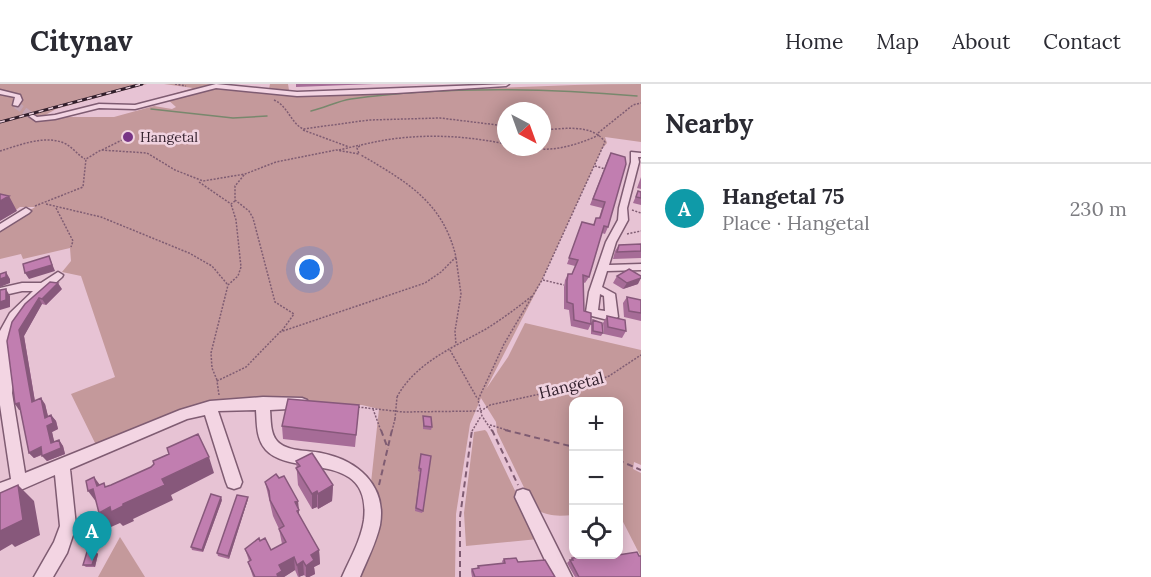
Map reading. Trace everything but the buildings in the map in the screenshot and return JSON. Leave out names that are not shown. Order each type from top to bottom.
[{"type":"street","points":[[285,84],[291,89]]},
{"type":"street","points":[[32,116],[36,119],[61,116],[99,105],[129,107],[216,86],[330,92],[444,84]]},
{"type":"street","points":[[330,92],[506,84]]},
{"type":"street","points":[[0,92],[18,96],[19,100],[16,105]]},
{"type":"street","points":[[136,99],[146,104]]},
{"type":"street","points":[[598,289],[630,192],[631,175],[639,160]]},
{"type":"street","points":[[0,228],[26,211]]},
{"type":"street","points":[[604,268],[641,267]]},
{"type":"street","points":[[19,482],[2,394],[8,382],[4,338],[19,312],[58,275]]},
{"type":"street","points":[[0,292],[22,287],[44,287]]},
{"type":"street","points":[[263,403],[266,436],[270,443],[290,455],[330,460],[351,470],[369,492],[372,522],[351,577]]},
{"type":"street","points":[[0,490],[148,428],[215,406],[263,403],[322,405]]},
{"type":"street","points":[[215,406],[234,482]]},
{"type":"street","points":[[46,574],[61,547],[68,526],[62,464]]},
{"type":"street","points":[[524,497],[563,577]]},
{"type":"path","points":[[282,103],[296,126],[307,133],[349,147]]},
{"type":"path","points":[[551,149],[575,145],[598,134],[633,105],[641,103]]},
{"type":"path","points":[[303,129],[369,120],[440,118],[497,125]]},
{"type":"path","points":[[478,400],[504,344],[542,280],[604,146],[604,139],[598,134],[575,129],[551,130]]},
{"type":"path","points":[[197,180],[215,180],[245,174],[276,162],[361,145],[384,138],[418,135],[470,138],[497,142]]},
{"type":"path","points":[[86,159],[124,139]]},
{"type":"path","points":[[0,151],[30,142],[54,142],[68,145],[78,156],[86,159]]},
{"type":"path","points":[[359,154],[357,148],[361,145]]},
{"type":"path","points":[[101,150],[147,153],[197,180],[231,204],[236,220],[241,267],[238,276],[228,285],[211,353],[212,368],[217,381],[215,406]]},
{"type":"path","points":[[336,150],[359,154],[410,184],[427,199],[446,223],[456,257],[461,291],[454,338],[456,346]]},
{"type":"path","points":[[26,211],[83,186],[86,159]]},
{"type":"path","points":[[594,166],[631,175]]},
{"type":"path","points":[[231,204],[235,200],[235,186],[245,174]]},
{"type":"path","points":[[217,381],[246,368],[294,314],[275,302],[253,218],[249,211],[235,200]]},
{"type":"path","points":[[45,203],[107,219],[189,253],[212,266],[228,285]]},
{"type":"path","points":[[56,207],[73,242],[70,247]]},
{"type":"path","points":[[614,237],[641,231]]},
{"type":"path","points":[[280,332],[426,283],[456,257]]},
{"type":"path","points":[[542,280],[567,286]]},
{"type":"path","points":[[372,505],[388,450],[397,397],[404,384],[450,349],[503,318],[532,296]]},
{"type":"path","points":[[450,349],[478,400],[482,416],[489,424],[524,497]]},
{"type":"path","name":"Hangetal","points":[[355,407],[403,412],[481,411],[490,405],[594,382],[609,376],[641,355]]},
{"type":"path","points":[[373,409],[388,450]]},
{"type":"path","points":[[460,577],[460,517],[472,429],[482,416]]},
{"type":"path","points":[[489,424],[536,439],[569,446]]},
{"type":"path","points":[[623,462],[641,470]]},
{"type":"shaded area","points":[[0,84],[147,84],[56,109],[42,117],[114,117],[154,106],[172,109],[176,107],[166,98],[160,98],[193,88],[164,84],[207,84],[269,89],[270,84],[288,84],[290,96],[641,84],[641,142],[605,137],[607,143],[602,149],[541,282],[486,389],[508,357],[525,323],[641,350],[641,465],[634,462],[633,469],[641,473],[641,557],[623,522],[623,397],[569,397],[569,515],[558,516],[534,508],[497,432],[496,422],[481,398],[470,424],[456,514],[455,577],[352,577],[372,522],[370,492],[379,409],[362,405],[222,403],[97,447],[71,394],[115,377],[81,276],[62,272],[71,261],[70,248],[23,259],[21,254],[0,259],[0,230],[35,207],[20,207],[16,210],[0,206]]},
{"type":"shaded area","points":[[485,430],[538,539],[466,546],[464,513],[474,432]]},
{"type":"shaded area","points":[[120,537],[145,577],[98,577]]},
{"type":"waterway","points":[[311,111],[351,99],[458,90],[565,91],[637,96]]},
{"type":"waterway","points":[[151,109],[233,118],[267,116]]},
{"type":"tunnel","points":[[16,105],[32,116]]},
{"type":"railway","points":[[0,122],[142,84]]},
{"type":"place","name":"Hangetal","points":[[128,137]]},
{"type":"place","name":"Hangetal 75","points":[[92,561]]}]
